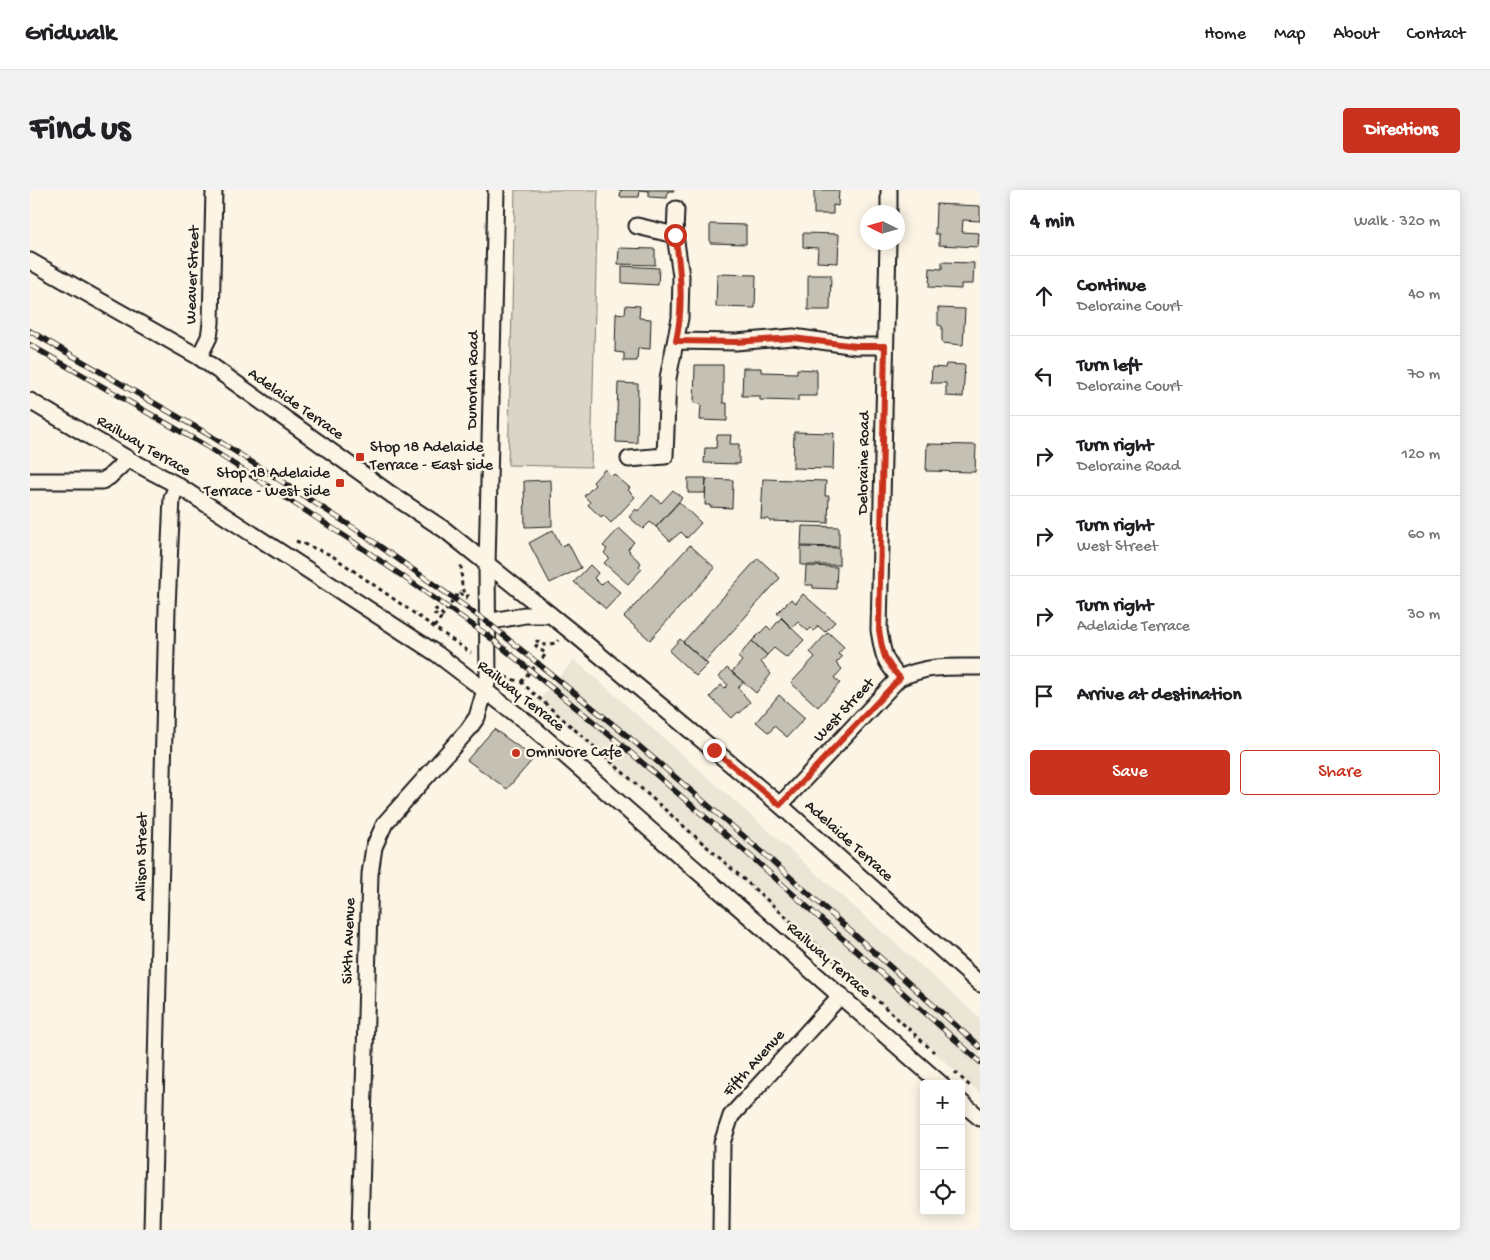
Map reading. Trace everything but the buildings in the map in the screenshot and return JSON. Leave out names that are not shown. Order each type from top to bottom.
[{"type":"street","name":"Weaver Street","points":[[199,358],[209,337],[211,323],[214,190]]},
{"type":"street","name":"Dunorlan Road","points":[[486,691],[488,680],[486,565],[496,190]]},
{"type":"street","points":[[889,190],[889,205]]},
{"type":"street","points":[[629,459],[665,456],[668,378],[680,318],[681,276],[675,235],[676,209]]},
{"type":"street","points":[[637,226],[675,235]]},
{"type":"street","name":"Deloraine Road","points":[[888,250],[879,630],[883,653],[887,663],[900,678]]},
{"type":"street","name":"Adelaide Terrace","points":[[30,260],[199,358],[392,495],[445,530],[486,565],[569,629],[780,805],[980,984]]},
{"type":"street","points":[[676,341],[729,342],[793,338],[856,346],[885,346]]},
{"type":"street","name":"Railway Terrace","points":[[30,401],[128,459],[177,485],[437,654],[529,724],[937,1080]]},
{"type":"street","points":[[30,481],[102,481],[128,459]]},
{"type":"street","name":"Allison Street","points":[[152,1230],[167,608],[172,498],[177,485]]},
{"type":"street","points":[[487,622],[525,615],[551,615]]},
{"type":"street","name":"West Street","points":[[780,805],[900,678],[917,670],[934,667],[980,667]]},
{"type":"street","name":"Sixth Avenue","points":[[360,1230],[370,874],[374,847],[384,823],[468,730],[477,717],[486,691]]},
{"type":"street","name":"Fifth Avenue","points":[[721,1230],[722,1143],[732,1116],[841,995]]},
{"type":"street","points":[[965,1105],[980,1118]]},
{"type":"path","points":[[434,627],[440,618],[433,613],[436,609],[443,615],[459,592],[466,598],[468,595],[462,589],[461,562]]},
{"type":"path","points":[[521,682],[546,654],[534,644],[537,641],[544,645],[556,643],[569,629]]},
{"type":"path","points":[[504,676],[521,682],[775,907],[936,1055]]},
{"type":"path","points":[[951,1068],[973,1088]]},
{"type":"shaded area","points":[[515,190],[598,190],[591,467],[508,465]]},
{"type":"shaded area","points":[[574,659],[980,1018],[980,1093],[539,701]]},
{"type":"railway","points":[[30,331],[211,436],[354,528],[487,622],[631,739],[761,851],[980,1047]]},
{"type":"railway","points":[[30,345],[206,446],[349,539],[487,635],[623,746],[755,860],[980,1062]]},
{"type":"place","name":"Stop 18 Adelaide Terrace - East side","points":[[360,457]]},
{"type":"place","name":"Stop 18 Adelaide Terrace - West side","points":[[340,483]]},
{"type":"place","name":"Omnivore Cafe","points":[[516,753]]},
{"type":"route","points":[[675,235],[681,276],[680,318],[676,341],[736,342],[781,337],[856,346],[885,346],[879,630],[883,653],[887,663],[900,678],[780,805],[714,750]]}]
